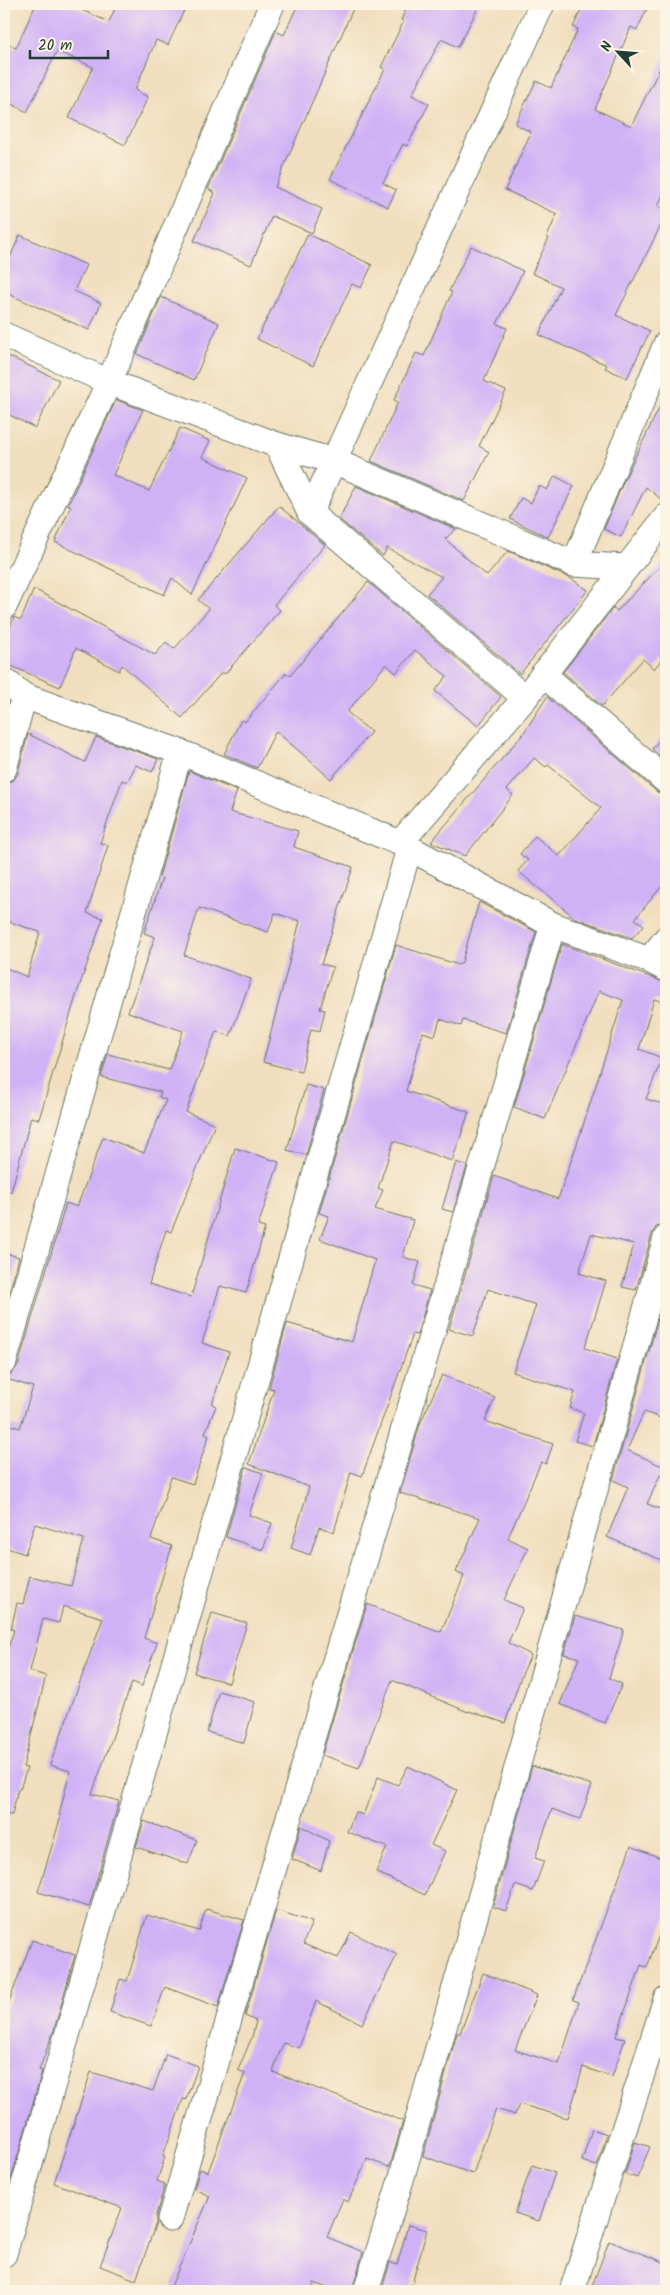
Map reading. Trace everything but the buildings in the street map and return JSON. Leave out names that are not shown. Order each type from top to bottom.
[{"type":"street","points":[[4,607],[109,382],[272,4]]},
{"type":"street","points":[[310,513],[542,4]]},
{"type":"street","points":[[4,335],[109,382],[277,445],[334,460],[574,564],[625,568]]},
{"type":"street","points":[[574,564],[666,344]]},
{"type":"street","points":[[277,445],[310,513],[525,698]]},
{"type":"street","points":[[4,2254],[405,846],[525,698],[666,517]]},
{"type":"street","points":[[543,674],[666,781]]},
{"type":"street","points":[[4,680],[24,696],[180,752],[405,846],[553,925],[658,964],[666,939]]},
{"type":"street","points":[[4,769],[24,696]]},
{"type":"street","points":[[4,1362],[180,752]]},
{"type":"street","points":[[170,2219],[553,925]]},
{"type":"street","points":[[366,2291],[401,2180],[666,1238]]},
{"type":"street","points":[[572,2291],[666,1999]]}]
